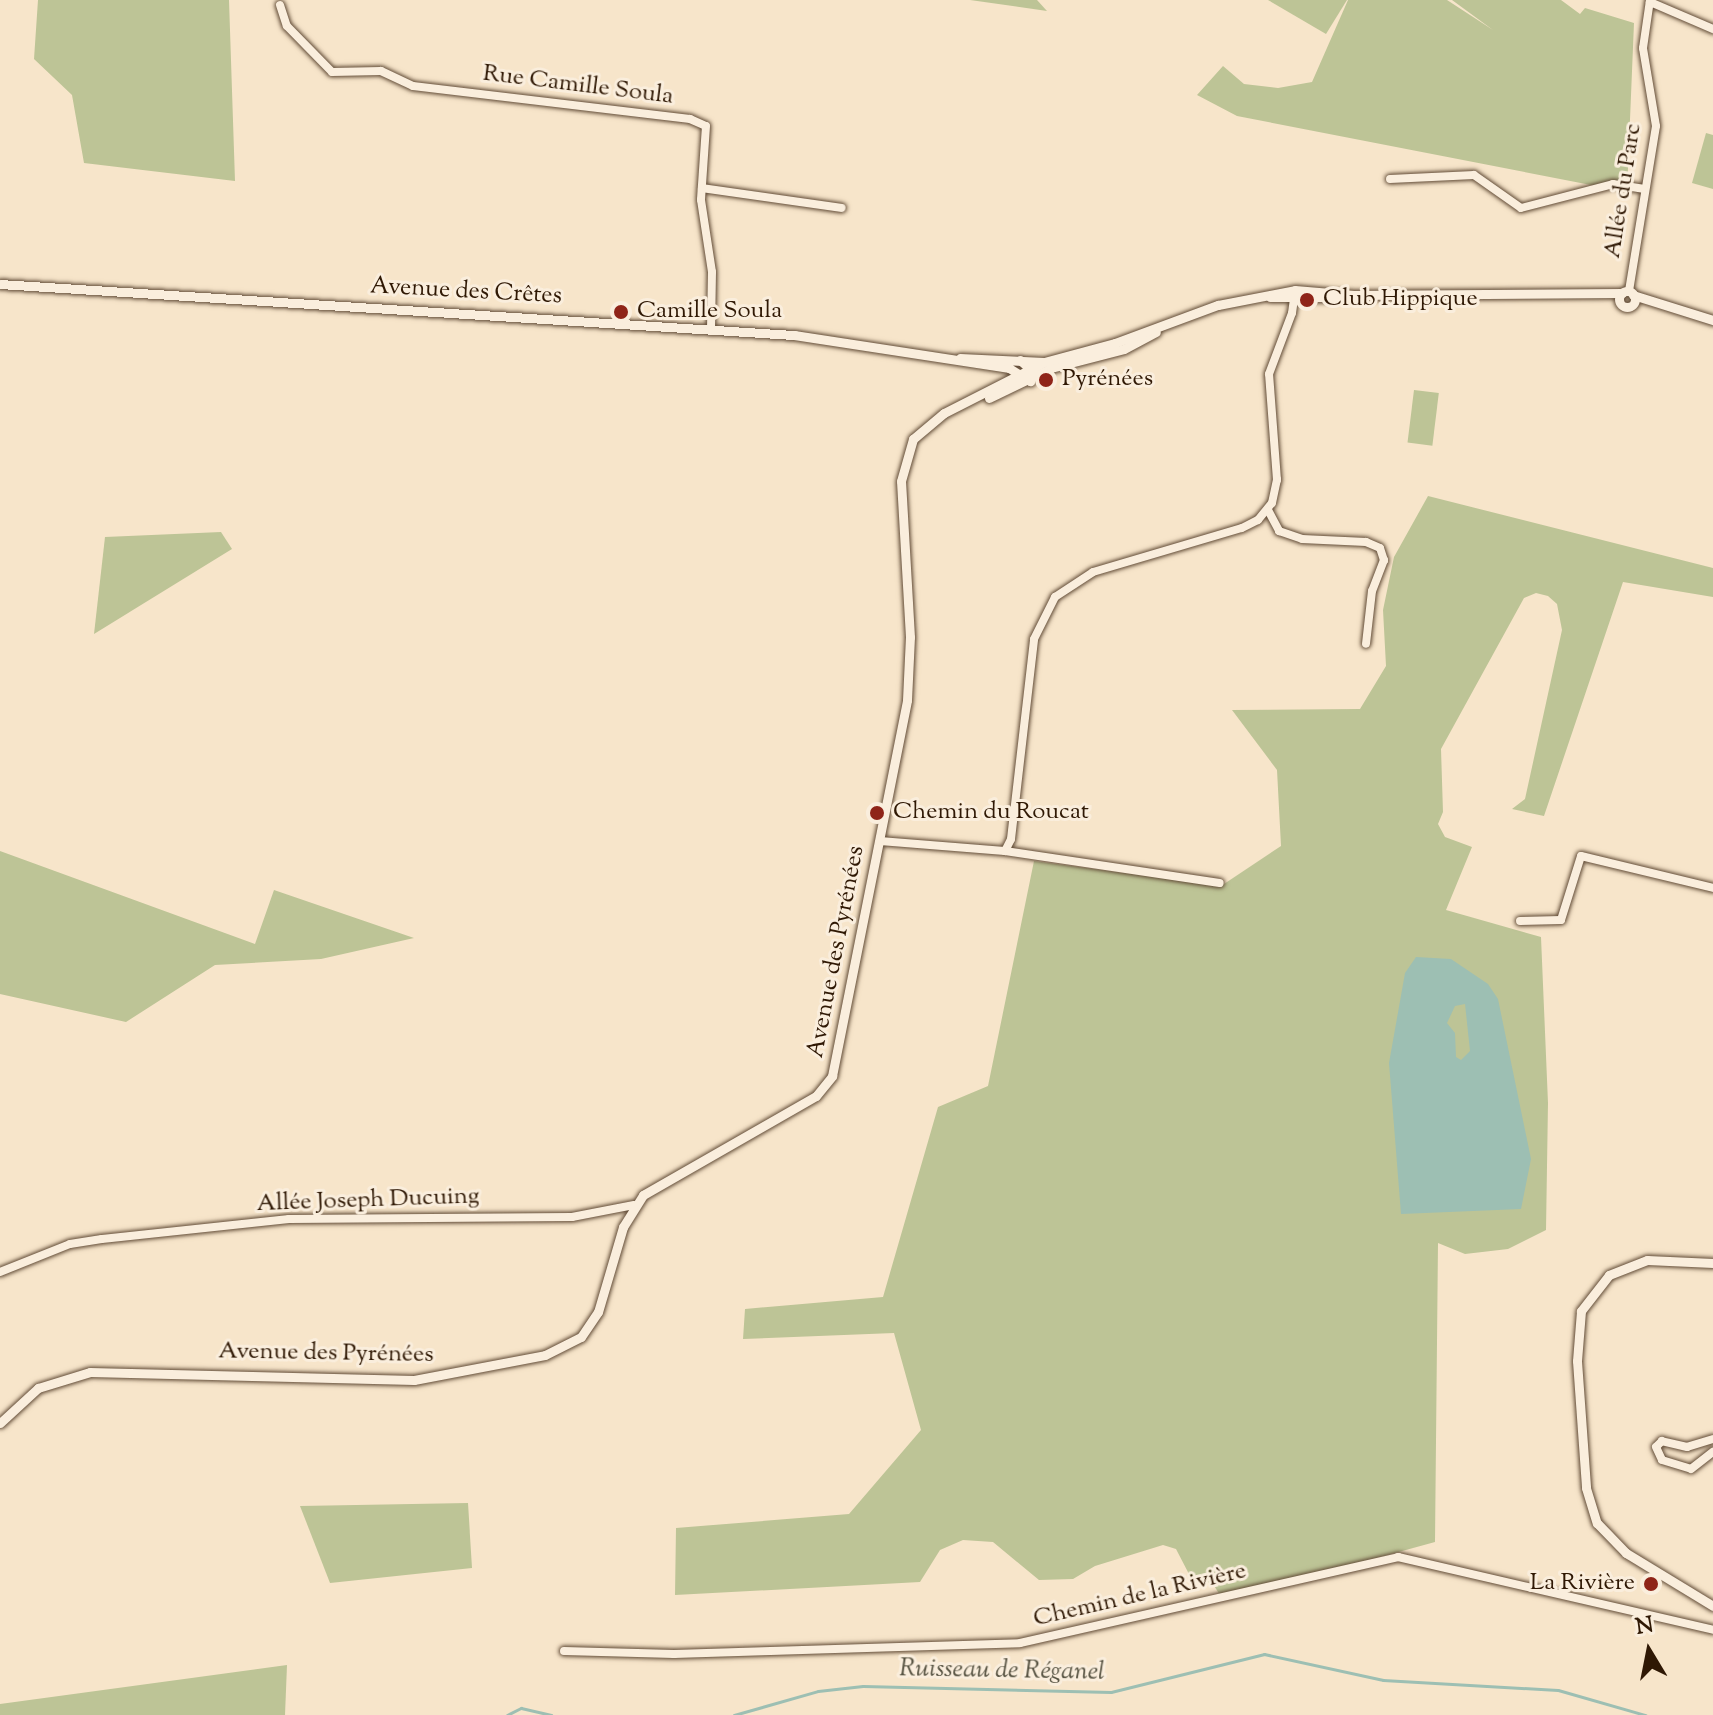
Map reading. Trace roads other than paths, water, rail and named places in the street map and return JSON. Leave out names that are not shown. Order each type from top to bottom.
[{"type":"street","name":"Allée du Parc","points":[[1627,297],[1656,126],[1643,48],[1650,1],[1713,29]]},
{"type":"street","name":"Rue Camille Soula","points":[[280,5],[287,26],[332,72],[381,71],[413,86],[690,119],[706,126],[702,219],[712,272],[711,328]]},
{"type":"street","points":[[1390,179],[1474,175],[1521,208],[1613,184],[1645,189]]},
{"type":"street","points":[[702,188],[842,208]]},
{"type":"street","name":"Avenue des Crêtes","points":[[0,284],[711,328],[821,338],[1027,375]]},
{"type":"street","points":[[1005,851],[1011,839],[1034,639],[1055,597],[1093,572],[1242,528],[1268,510],[1277,480],[1269,374],[1294,294]]},
{"type":"street","name":"Avenue des Pyrénées","points":[[959,405],[1027,375],[1044,362],[1239,299],[1294,294],[1627,297]]},
{"type":"street","points":[[1627,297],[1713,320]]},
{"type":"street","name":"Avenue des Pyrénées","points":[[0,1423],[38,1388],[90,1372],[414,1380],[562,1349],[594,1322],[616,1245],[634,1205],[662,1181],[816,1096],[828,1084],[842,1041],[910,674],[902,466],[920,431],[959,405],[1027,375],[1124,349],[1168,324]]},
{"type":"street","name":"Avenue des Crêtes","points":[[927,357],[1044,362]]},
{"type":"street","points":[[1020,360],[1027,375]]},
{"type":"street","points":[[995,367],[1001,387]]},
{"type":"street","points":[[1268,510],[1279,531],[1302,539],[1366,542],[1380,548],[1384,560],[1372,591],[1366,644]]},
{"type":"street","points":[[880,841],[1005,851],[1220,883]]},
{"type":"street","points":[[1520,921],[1561,920],[1581,856],[1713,888]]},
{"type":"street","name":"Allée Joseph Ducuing","points":[[0,1272],[53,1250],[102,1239],[289,1219],[572,1217],[634,1205]]},
{"type":"street","points":[[1713,1263],[1647,1260],[1609,1275],[1581,1311],[1577,1361],[1586,1488],[1597,1523],[1626,1553],[1713,1606]]},
{"type":"street","points":[[1713,1439],[1687,1447],[1662,1441],[1656,1447],[1662,1460],[1691,1469],[1713,1452]]},
{"type":"street","name":"Chemin de la Rivière","points":[[564,1651],[674,1654],[1031,1642],[1398,1557],[1713,1630]]},
{"type":"water","points":[[1416,957],[1451,959],[1488,984],[1498,999],[1531,1159],[1521,1209],[1401,1214],[1389,1063],[1405,973]],"holes":[[[1465,1004],[1470,1051],[1461,1060],[1456,1057],[1455,1033],[1447,1023],[1455,1006]]]},
{"type":"waterway","name":"Ruisseau de Réganel","points":[[734,1715],[818,1691],[863,1686],[1111,1692],[1264,1654],[1383,1680],[1558,1690],[1645,1715]]},
{"type":"waterway","name":"Ruisseau de Réganel","points":[[507,1715],[521,1708],[551,1715]]},
{"type":"place","name":"Club Hippique","points":[[1307,300]]},
{"type":"place","name":"Camille Soula","points":[[621,312]]},
{"type":"place","name":"Pyrénées","points":[[1046,380]]},
{"type":"place","name":"Chemin du Roucat","points":[[877,813]]},
{"type":"place","name":"La Rivière","points":[[1651,1584]]}]
